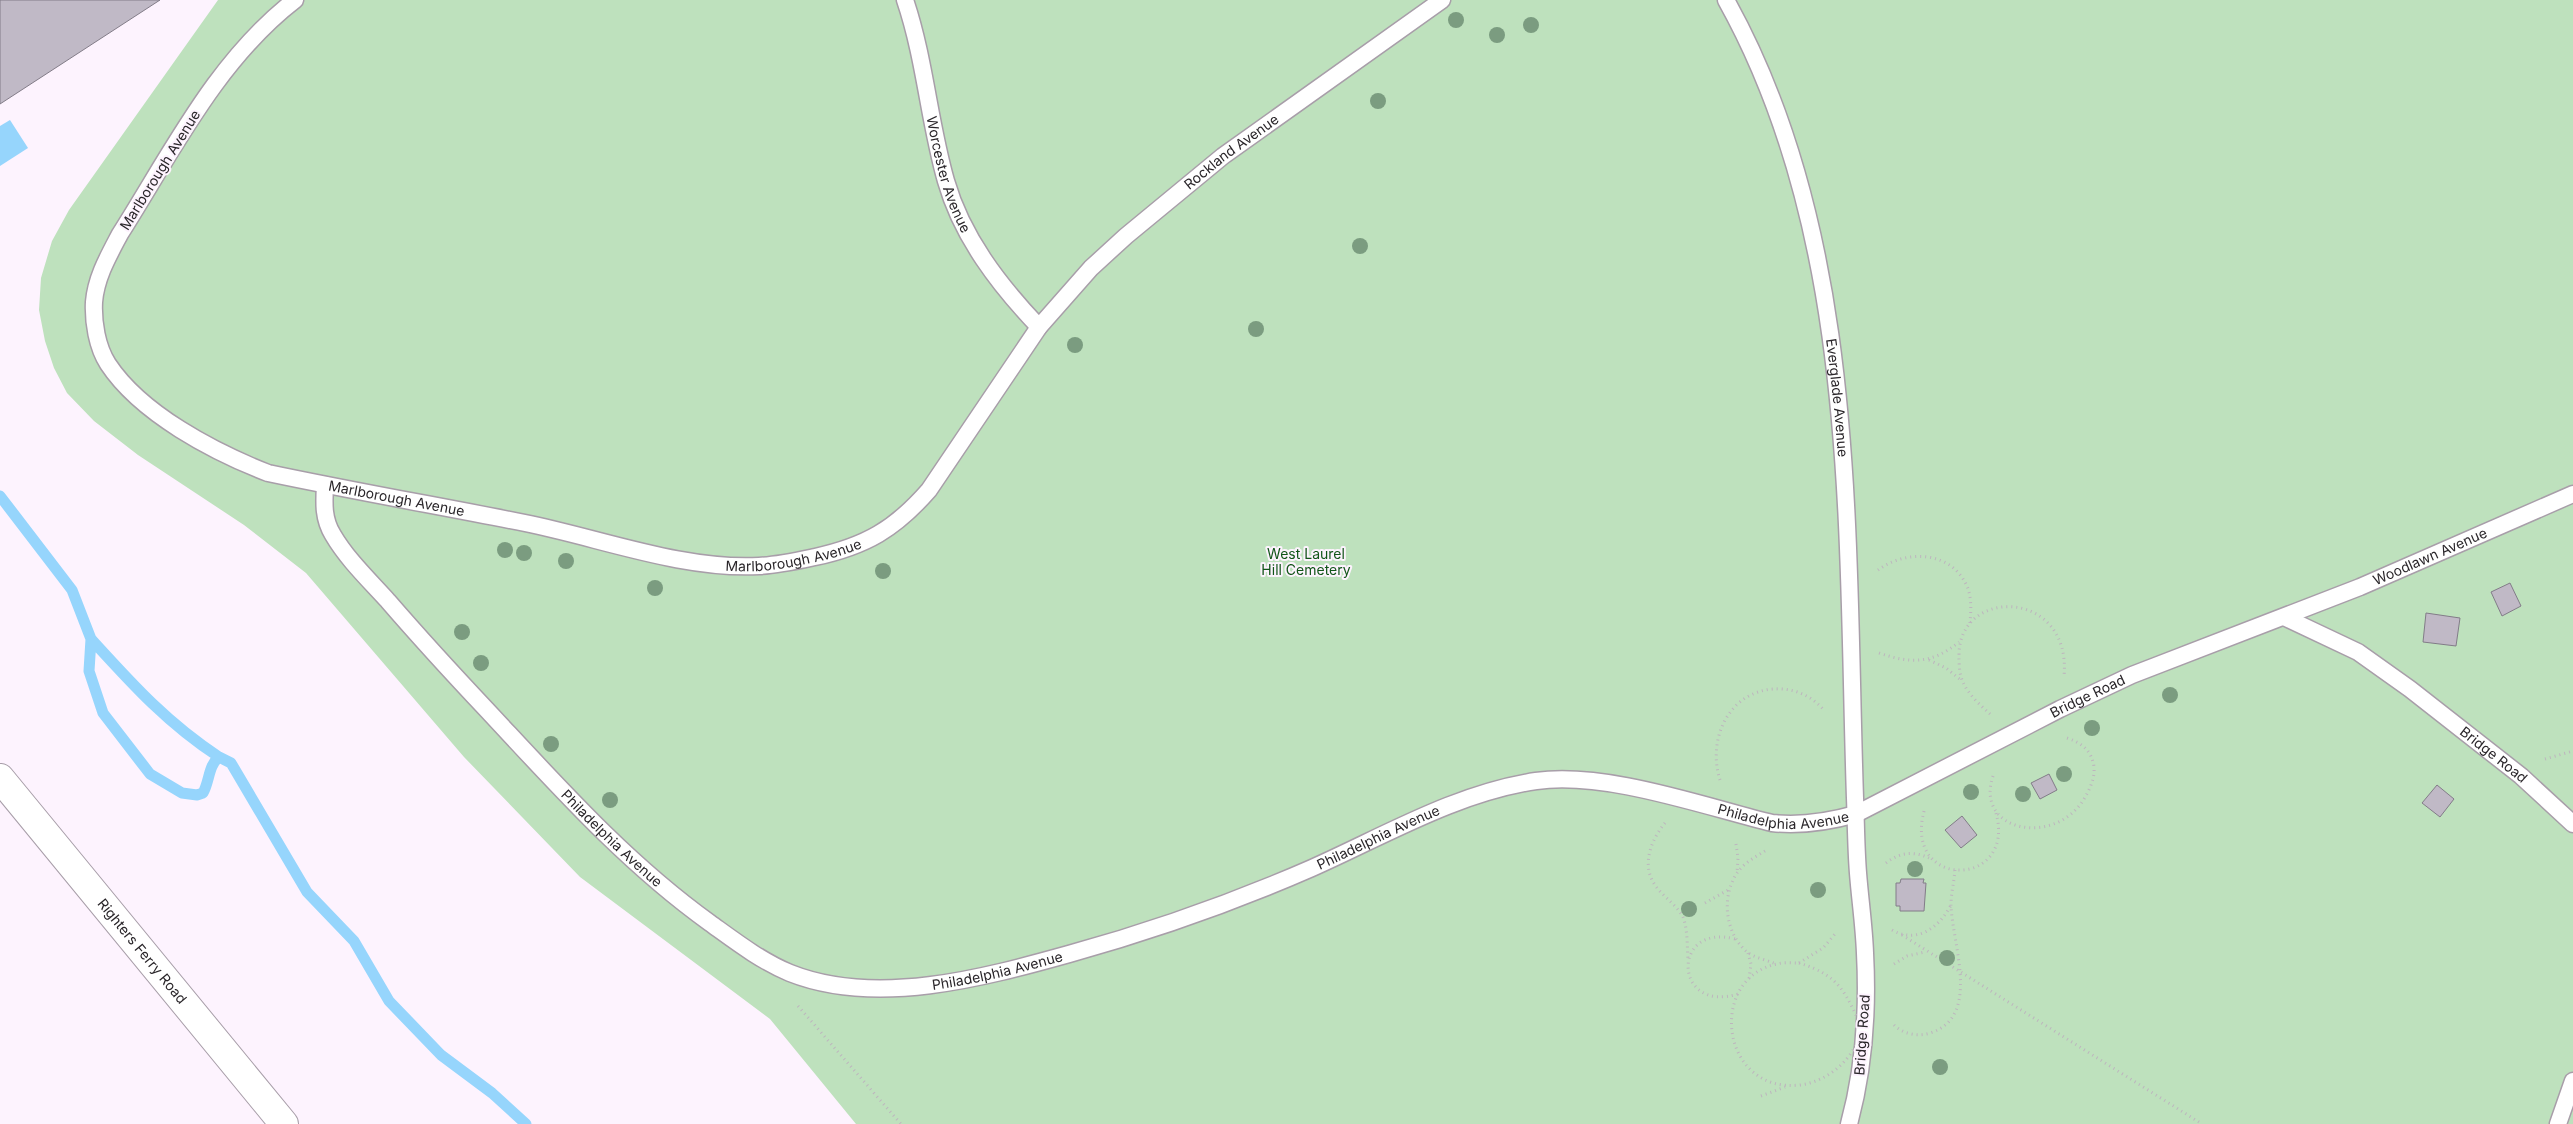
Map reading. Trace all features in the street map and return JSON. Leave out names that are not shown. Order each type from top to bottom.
[{"type":"street","name":"Righters Ferry Road","points":[[0,778],[284,1124]]},
{"type":"lane","name":"Marlborough Avenue","points":[[295,0],[251,40],[226,69],[120,234],[98,283],[94,301],[95,325],[99,343],[107,363],[121,380],[146,403],[172,422],[236,460],[268,473],[527,524],[678,559],[719,565],[759,566],[827,554],[862,544],[889,529],[909,513],[929,490],[1039,327]]},
{"type":"lane","name":"Worcester Avenue","points":[[906,0],[919,52],[936,145],[946,183],[958,215],[994,274],[1039,327]]},
{"type":"lane","name":"Rockland Avenue","points":[[1039,327],[1091,268],[1180,190],[1285,110],[1442,0]]},
{"type":"lane","name":"Everglade Avenue","points":[[1726,0],[1766,78],[1784,127],[1800,182],[1814,244],[1837,394],[1844,477],[1850,597],[1856,814]]},
{"type":"lane","name":"Philadelphia Avenue","points":[[325,485],[324,514],[332,534],[352,561],[442,663],[606,838],[686,906],[754,953],[784,970],[809,980],[836,986],[867,989],[900,988],[990,974],[1038,963],[1149,932],[1198,915],[1292,877],[1430,813],[1506,787],[1539,781],[1566,779],[1591,781],[1660,794],[1781,824],[1813,824],[1856,814]]},
{"type":"lane","name":"Woodlawn Avenue","points":[[2284,617],[2360,587],[2573,494]]},
{"type":"lane","name":"Bridge Road","points":[[1849,1124],[1856,1101],[1866,998],[1856,814],[2060,709],[2132,675],[2284,617],[2358,652],[2521,776],[2573,824]]},
{"type":"lane","points":[[2558,1124],[2573,1081]]},
{"type":"path","points":[[1850,597],[1880,569],[1894,560],[1925,555],[1941,561],[1955,570],[1966,584],[1971,603],[1970,624]]},
{"type":"path","points":[[1929,660],[1946,653],[1959,642],[1970,624],[1986,612],[2001,607],[2019,606],[2035,612],[2050,623],[2058,636],[2063,653],[2065,672],[2060,709]]},
{"type":"path","points":[[1851,642],[1890,656],[1929,660],[1946,668],[1962,681],[1978,702],[1994,718],[2017,732],[2062,736],[2077,741],[2087,748],[2093,758],[2094,773],[2090,790],[2079,808],[2065,820],[2052,827],[2035,828],[2007,822],[1996,812]]},
{"type":"path","points":[[1959,642],[1959,662],[1962,681]]},
{"type":"path","points":[[1737,814],[1722,786],[1716,767],[1717,747],[1721,728],[1729,712],[1742,699],[1771,688],[1789,690],[1806,695],[1820,706],[1854,746]]},
{"type":"path","points":[[2017,732],[2002,756],[1991,782],[1990,798],[2000,826],[1999,840],[1993,854],[1982,864],[1968,870],[1955,870],[1941,866],[1930,858],[1912,853],[1896,856],[1883,866],[1860,893],[1878,918],[1902,935],[2202,1124]]},
{"type":"path","points":[[1930,858],[1920,835],[1934,774]]},
{"type":"path","points":[[1737,873],[1737,846],[1729,831],[1701,805],[1665,823],[1654,836],[1649,855],[1649,870],[1655,885],[1674,904],[1685,924],[1688,973],[1694,985],[1701,993],[1712,998],[1726,998],[1738,994]]},
{"type":"path","points":[[1749,979],[1751,964],[1748,953],[1736,939],[1729,926],[1727,910],[1729,889],[1737,873],[1747,862],[1813,824]]},
{"type":"path","points":[[1866,998],[1898,1029],[1910,1034],[1925,1035],[1940,1030],[1950,1021],[1958,1007],[1961,990],[1951,904],[1955,870]]},
{"type":"path","points":[[1706,903],[1729,889]]},
{"type":"path","points":[[1902,935],[1919,934],[1932,929],[1943,920],[1951,904]]},
{"type":"path","points":[[1688,960],[1693,949],[1708,938],[1724,936],[1736,939]]},
{"type":"path","points":[[1748,953],[1776,964]]},
{"type":"path","points":[[1761,1096],[1786,1087],[1805,1085],[1825,1078],[1844,1063],[1864,1032],[1841,986],[1828,974],[1800,963],[1776,964],[1761,970],[1749,979],[1738,994],[1730,1024],[1733,1042],[1741,1059],[1753,1072],[1766,1080],[1786,1087]]},
{"type":"path","points":[[784,970],[789,992],[799,1008],[901,1124]]},
{"type":"green space","name":"West Laurel Hill Cemetery","points":[[218,0],[2573,0],[2573,1124],[856,1124],[770,1019],[580,877],[464,757],[306,573],[244,525],[138,455],[94,421],[67,393],[54,368],[45,341],[39,310],[41,278],[52,241],[69,210]]},
{"type":"water","points":[[10,120],[28,148],[0,166],[0,126]]},
{"type":"building","points":[[0,0],[160,0],[0,104]]},
{"type":"building","points":[[2510,583],[2521,606],[2502,616],[2491,592]]},
{"type":"building","points":[[2426,613],[2460,618],[2456,646],[2423,642]]},
{"type":"building","points":[[2049,774],[2057,790],[2040,799],[2031,783]]},
{"type":"building","points":[[2437,785],[2454,799],[2440,817],[2422,803]]},
{"type":"building","points":[[1962,816],[1977,835],[1961,848],[1945,830]]},
{"type":"building","points":[[1901,879],[1924,879],[1923,883],[1926,883],[1924,911],[1900,911],[1900,906],[1896,906],[1896,883],[1900,883]]},
{"type":"waterway","points":[[0,496],[72,590],[91,639],[89,671],[103,713],[150,774],[182,793],[197,795],[203,793],[211,769],[219,757],[231,763],[307,892],[354,941],[389,1001],[441,1055],[492,1093],[526,1124]]},
{"type":"waterway","points":[[91,639],[166,717],[219,757]]}]
